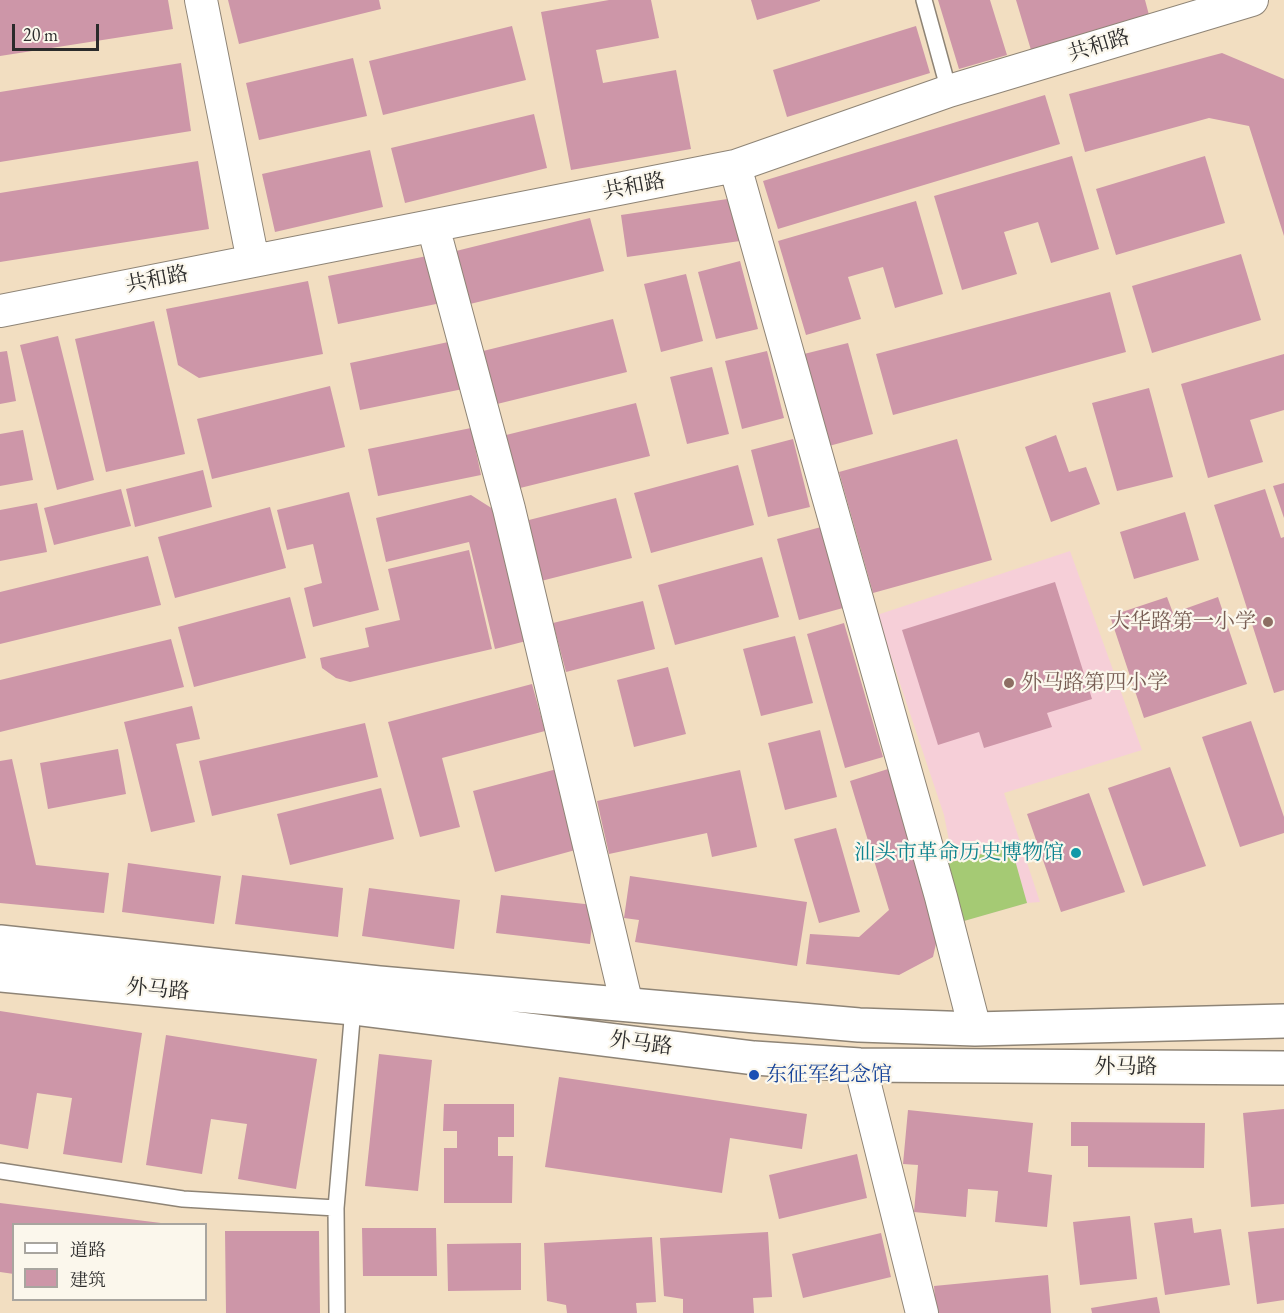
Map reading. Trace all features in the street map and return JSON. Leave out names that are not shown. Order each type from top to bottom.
[{"type":"street","points":[[201,0],[253,261]]},
{"type":"street","name":"共和路","points":[[0,311],[735,166],[949,91],[1252,0]]},
{"type":"street","points":[[735,166],[942,897],[975,1029]]},
{"type":"street","points":[[434,226],[509,509],[627,1005]]},
{"type":"street","name":"外马路","points":[[0,942],[379,983],[859,1025],[975,1029],[1284,1021]]},
{"type":"street","name":"外马路","points":[[0,975],[353,1008],[754,1058],[860,1065],[1284,1068]]},
{"type":"street","points":[[860,1065],[921,1313]]},
{"type":"lane","points":[[924,0],[949,91]]},
{"type":"lane","points":[[337,1313],[336,1208],[353,1008]]},
{"type":"lane","points":[[0,1171],[183,1199],[336,1208]]},
{"type":"shaded area","name":"外马路第四小学","points":[[1070,551],[1142,750],[1004,793],[1040,902],[1027,903],[957,923],[948,863],[950,846],[944,815],[877,615]]},
{"type":"green space","points":[[1011,846],[1027,903],[964,921],[948,863]]},
{"type":"building","points":[[0,0],[168,0],[173,29],[0,56]]},
{"type":"building","points":[[228,0],[379,0],[381,9],[239,44]]},
{"type":"building","points":[[609,0],[651,0],[659,38],[596,50],[603,83],[676,70],[691,149],[571,170],[541,12]]},
{"type":"building","points":[[751,0],[820,0],[820,1],[757,20]]},
{"type":"building","points":[[938,0],[990,0],[1007,55],[959,69]]},
{"type":"building","points":[[1016,0],[1145,0],[1149,15],[1031,50]]},
{"type":"building","points":[[512,26],[526,80],[383,115],[369,61]]},
{"type":"building","points":[[916,26],[930,73],[787,117],[773,70]]},
{"type":"building","points":[[1222,53],[1284,79],[1284,236],[1249,126],[1209,118],[1085,152],[1069,94]]},
{"type":"building","points":[[353,58],[367,116],[259,140],[246,83]]},
{"type":"building","points":[[181,63],[191,131],[0,162],[0,92]]},
{"type":"building","points":[[1045,95],[1060,144],[778,229],[763,181]]},
{"type":"building","points":[[534,114],[547,168],[405,203],[391,148]]},
{"type":"building","points":[[370,150],[383,207],[275,232],[262,174]]},
{"type":"building","points":[[1072,156],[1099,249],[1051,263],[1038,222],[1004,232],[1017,274],[962,290],[934,196]]},
{"type":"building","points":[[1205,156],[1225,223],[1116,255],[1096,189]]},
{"type":"building","points":[[198,161],[209,229],[0,262],[0,193]]},
{"type":"building","points":[[734,198],[740,241],[627,257],[621,215]]},
{"type":"building","points":[[916,201],[943,294],[895,308],[883,267],[848,277],[861,319],[806,335],[778,241]]},
{"type":"building","points":[[590,218],[604,271],[470,304],[456,251]]},
{"type":"building","points":[[1241,254],[1261,320],[1152,353],[1132,286]]},
{"type":"building","points":[[432,255],[441,303],[338,324],[328,276]]},
{"type":"building","points":[[740,261],[758,329],[716,339],[698,272]]},
{"type":"building","points":[[686,274],[703,341],[661,352],[644,284]]},
{"type":"building","points":[[308,281],[323,354],[199,378],[178,365],[166,309]]},
{"type":"building","points":[[1110,292],[1126,352],[893,415],[876,354]]},
{"type":"building","points":[[613,319],[627,372],[493,405],[479,352]]},
{"type":"building","points":[[154,321],[185,454],[106,472],[75,339]]},
{"type":"building","points":[[58,336],[94,480],[57,490],[20,345]]},
{"type":"building","points":[[453,341],[463,389],[360,410],[350,363]]},
{"type":"building","points":[[848,343],[873,434],[829,446],[804,354]]},
{"type":"building","points":[[7,351],[16,401],[0,404],[0,352]]},
{"type":"building","points":[[767,351],[784,418],[742,429],[725,361]]},
{"type":"building","points":[[1284,354],[1284,410],[1250,420],[1263,462],[1208,478],[1181,384]]},
{"type":"building","points":[[712,367],[729,434],[687,444],[670,377]]},
{"type":"building","points":[[330,386],[345,447],[212,479],[197,419]]},
{"type":"building","points":[[1149,388],[1173,477],[1117,491],[1092,403]]},
{"type":"building","points":[[636,403],[650,456],[516,489],[502,436]]},
{"type":"building","points":[[471,428],[481,475],[378,496],[368,449]]},
{"type":"building","points":[[23,430],[33,480],[0,486],[0,434]]},
{"type":"building","points":[[1056,435],[1069,472],[1086,467],[1100,504],[1051,522],[1025,447]]},
{"type":"building","points":[[793,439],[810,507],[768,517],[751,450]]},
{"type":"building","points":[[957,439],[992,560],[873,593],[839,472]]},
{"type":"building","points":[[738,465],[754,525],[651,553],[634,493]]},
{"type":"building","points":[[203,470],[212,507],[135,527],[126,489]]},
{"type":"building","points":[[1284,483],[1284,518],[1273,486]]},
{"type":"building","points":[[121,489],[131,526],[54,545],[44,508]]},
{"type":"building","name":"大华路第一小学","points":[[1265,489],[1281,538],[1284,537],[1284,690],[1274,693],[1214,505]]},
{"type":"building","points":[[349,492],[379,610],[313,627],[304,588],[322,583],[313,544],[287,550],[277,510]]},
{"type":"building","points":[[471,495],[504,516],[534,639],[495,649],[469,542],[386,562],[376,518]]},
{"type":"building","points":[[616,498],[632,558],[537,582],[521,522]]},
{"type":"building","points":[[37,503],[47,552],[0,561],[0,510]]},
{"type":"building","points":[[270,507],[286,568],[175,598],[158,537]]},
{"type":"building","points":[[1185,512],[1199,560],[1134,579],[1120,532]]},
{"type":"building","points":[[821,527],[843,608],[799,620],[777,539]]},
{"type":"building","points":[[469,550],[492,649],[350,682],[336,678],[322,668],[320,658],[369,647],[365,628],[400,620],[388,569]]},
{"type":"building","points":[[148,556],[161,605],[0,644],[0,592]]},
{"type":"building","points":[[762,557],[779,617],[675,645],[658,585]]},
{"type":"building","points":[[1055,582],[1092,699],[1047,713],[1052,727],[984,748],[979,732],[938,745],[902,630]]},
{"type":"building","points":[[290,597],[306,658],[194,687],[178,627]]},
{"type":"building","points":[[1167,597],[1173,613],[1218,597],[1247,684],[1144,718],[1110,616]]},
{"type":"building","points":[[643,601],[655,649],[566,672],[553,623]]},
{"type":"building","points":[[844,623],[883,757],[845,768],[807,634]]},
{"type":"building","points":[[795,636],[813,703],[761,716],[743,649]]},
{"type":"building","points":[[171,639],[184,687],[0,732],[0,680]]},
{"type":"building","points":[[668,667],[686,734],[634,747],[617,680]]},
{"type":"building","points":[[532,684],[545,731],[442,758],[460,827],[420,837],[388,722]]},
{"type":"building","points":[[192,706],[200,739],[176,744],[195,822],[151,832],[124,722]]},
{"type":"building","points":[[1251,721],[1284,817],[1284,833],[1240,847],[1202,737]]},
{"type":"building","points":[[365,723],[378,777],[212,816],[199,761]]},
{"type":"building","points":[[820,730],[837,797],[785,810],[768,743]]},
{"type":"building","points":[[118,749],[126,794],[48,809],[40,763]]},
{"type":"building","points":[[12,759],[36,865],[109,873],[104,913],[0,903],[0,761]]},
{"type":"building","name":"汕头市革命历史博物馆","points":[[1170,767],[1206,866],[1143,886],[1108,788]]},
{"type":"building","points":[[557,769],[579,849],[495,872],[473,791]]},
{"type":"building","points":[[888,769],[937,939],[933,957],[899,975],[806,964],[810,934],[859,937],[889,910],[850,781]]},
{"type":"building","points":[[740,770],[757,847],[712,857],[707,833],[609,854],[597,801]]},
{"type":"building","points":[[381,788],[394,839],[290,865],[277,814]]},
{"type":"building","name":"汕头市革命历史博物馆","points":[[1089,793],[1125,892],[1061,912],[1027,814]]},
{"type":"building","points":[[836,828],[860,912],[819,923],[794,839]]},
{"type":"building","points":[[128,863],[221,876],[214,924],[122,912]]},
{"type":"building","points":[[242,875],[343,888],[338,937],[235,924]]},
{"type":"building","points":[[630,876],[807,902],[797,966],[635,942],[639,920],[624,918]]},
{"type":"building","points":[[369,888],[460,900],[454,949],[362,936]]},
{"type":"building","points":[[501,895],[594,905],[590,944],[496,933]]},
{"type":"building","points":[[0,1011],[142,1033],[122,1163],[63,1154],[72,1098],[37,1093],[28,1149],[0,1144]]},
{"type":"building","points":[[166,1035],[317,1059],[296,1189],[238,1179],[247,1124],[211,1119],[202,1174],[146,1165]]},
{"type":"building","points":[[379,1054],[432,1060],[418,1191],[365,1186]]},
{"type":"building","points":[[559,1077],[807,1114],[802,1149],[730,1138],[722,1193],[545,1167]]},
{"type":"building","points":[[444,1104],[514,1104],[514,1137],[498,1137],[498,1156],[513,1156],[512,1203],[444,1203],[444,1148],[457,1148],[457,1131],[443,1131]]},
{"type":"building","points":[[1284,1109],[1284,1204],[1251,1207],[1243,1113]]},
{"type":"building","points":[[908,1110],[1033,1123],[1028,1172],[1052,1175],[1047,1227],[995,1222],[998,1191],[968,1189],[966,1217],[914,1212],[918,1165],[903,1164]]},
{"type":"building","points":[[1071,1122],[1205,1123],[1204,1168],[1088,1167],[1088,1146],[1071,1146]]},
{"type":"building","points":[[857,1154],[867,1198],[779,1219],[769,1175]]},
{"type":"building","points":[[0,1203],[161,1223],[12,1223],[12,1274],[0,1272]]},
{"type":"building","points":[[1130,1216],[1137,1279],[1080,1285],[1073,1222]]},
{"type":"building","points":[[1192,1218],[1194,1233],[1221,1229],[1230,1285],[1165,1295],[1154,1223]]},
{"type":"building","points":[[362,1228],[436,1228],[437,1276],[363,1276]]},
{"type":"building","points":[[1284,1228],[1284,1300],[1257,1304],[1248,1232]]},
{"type":"building","points":[[225,1231],[319,1231],[320,1313],[226,1313]]},
{"type":"building","points":[[768,1232],[772,1297],[753,1298],[754,1313],[683,1313],[683,1299],[664,1296],[660,1238]]},
{"type":"building","points":[[881,1233],[891,1277],[803,1298],[792,1254]]},
{"type":"building","points":[[652,1237],[656,1302],[636,1303],[637,1313],[567,1313],[566,1305],[547,1301],[544,1243]]},
{"type":"building","points":[[521,1243],[521,1290],[448,1291],[447,1244]]},
{"type":"building","points":[[1048,1275],[1051,1313],[936,1313],[934,1286]]},
{"type":"building","points":[[1157,1297],[1160,1313],[1092,1313],[1091,1308]]},
{"type":"place","name":"大华路第一小学","points":[[1268,622]]},
{"type":"place","name":"外马路第四小学","points":[[1009,683]]},
{"type":"place","name":"汕头市革命历史博物馆","points":[[1076,853]]},
{"type":"place","name":"东征军纪念馆","points":[[754,1075]]}]
